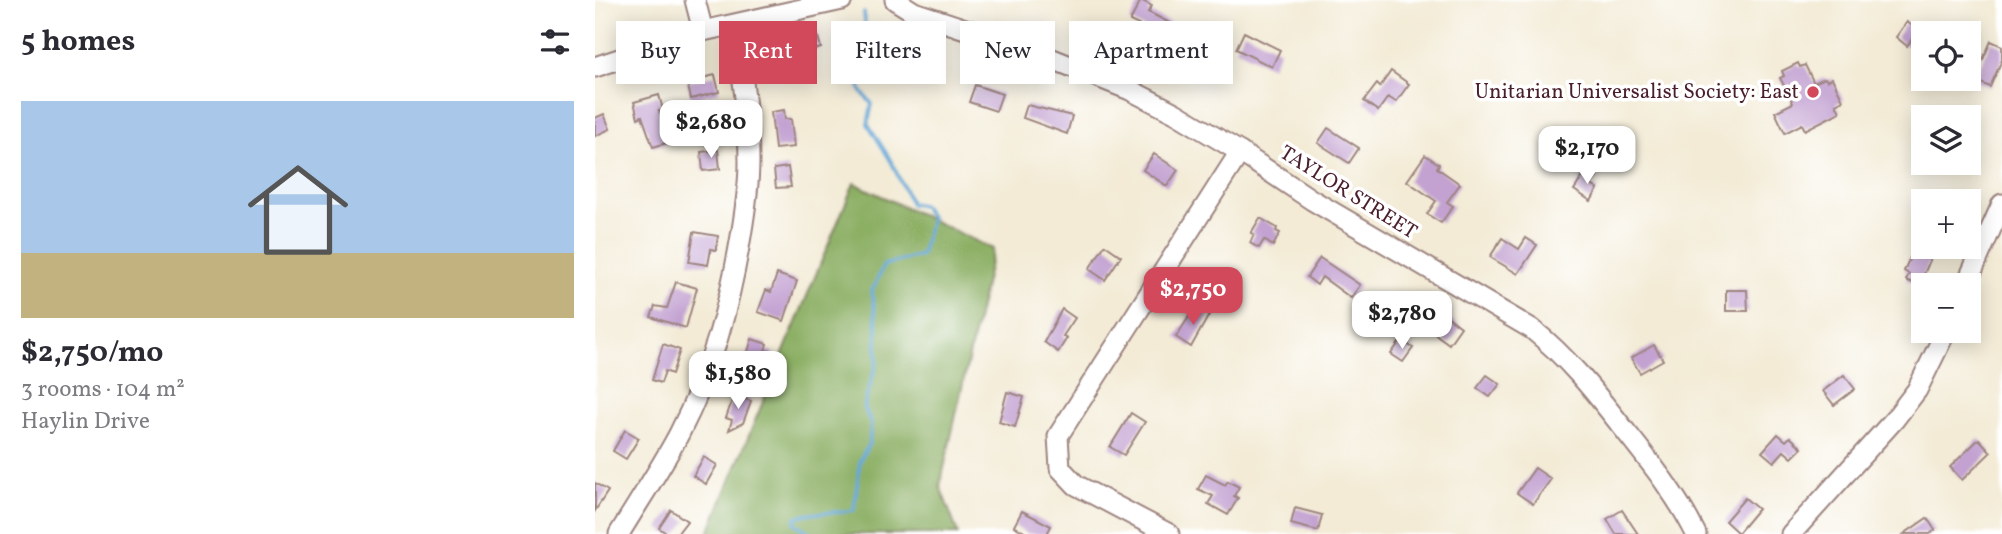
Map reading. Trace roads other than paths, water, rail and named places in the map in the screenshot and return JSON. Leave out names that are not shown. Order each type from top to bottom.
[{"type":"street","points":[[695,0],[700,21]]},
{"type":"street","points":[[751,21],[842,0]]},
{"type":"street","name":"TAYLOR STREET","points":[[895,0],[915,12],[1035,52],[1130,90],[1175,113],[1312,200],[1532,329],[1559,350],[1651,463],[1696,534]]},
{"type":"street","points":[[595,67],[616,60]]},
{"type":"street","points":[[619,534],[678,436],[698,395],[718,341],[737,261],[747,200],[749,164],[744,84]]},
{"type":"street","points":[[1169,534],[1076,485],[1060,468],[1058,436],[1240,152]]},
{"type":"street","points":[[1971,273],[2002,205]]},
{"type":"street","points":[[1791,534],[1894,421],[1917,390],[1940,343]]},
{"type":"waterway","points":[[812,534],[795,523],[796,517],[854,510],[860,460],[869,444],[871,424],[864,406],[877,362],[877,327],[872,291],[884,265],[921,255],[931,218],[922,205],[911,204],[891,161],[868,124],[872,104],[861,91],[858,76],[851,70],[849,60],[867,44],[864,13]]},
{"type":"place","name":"Unitarian Universalist Society: East","points":[[1813,92]]}]
